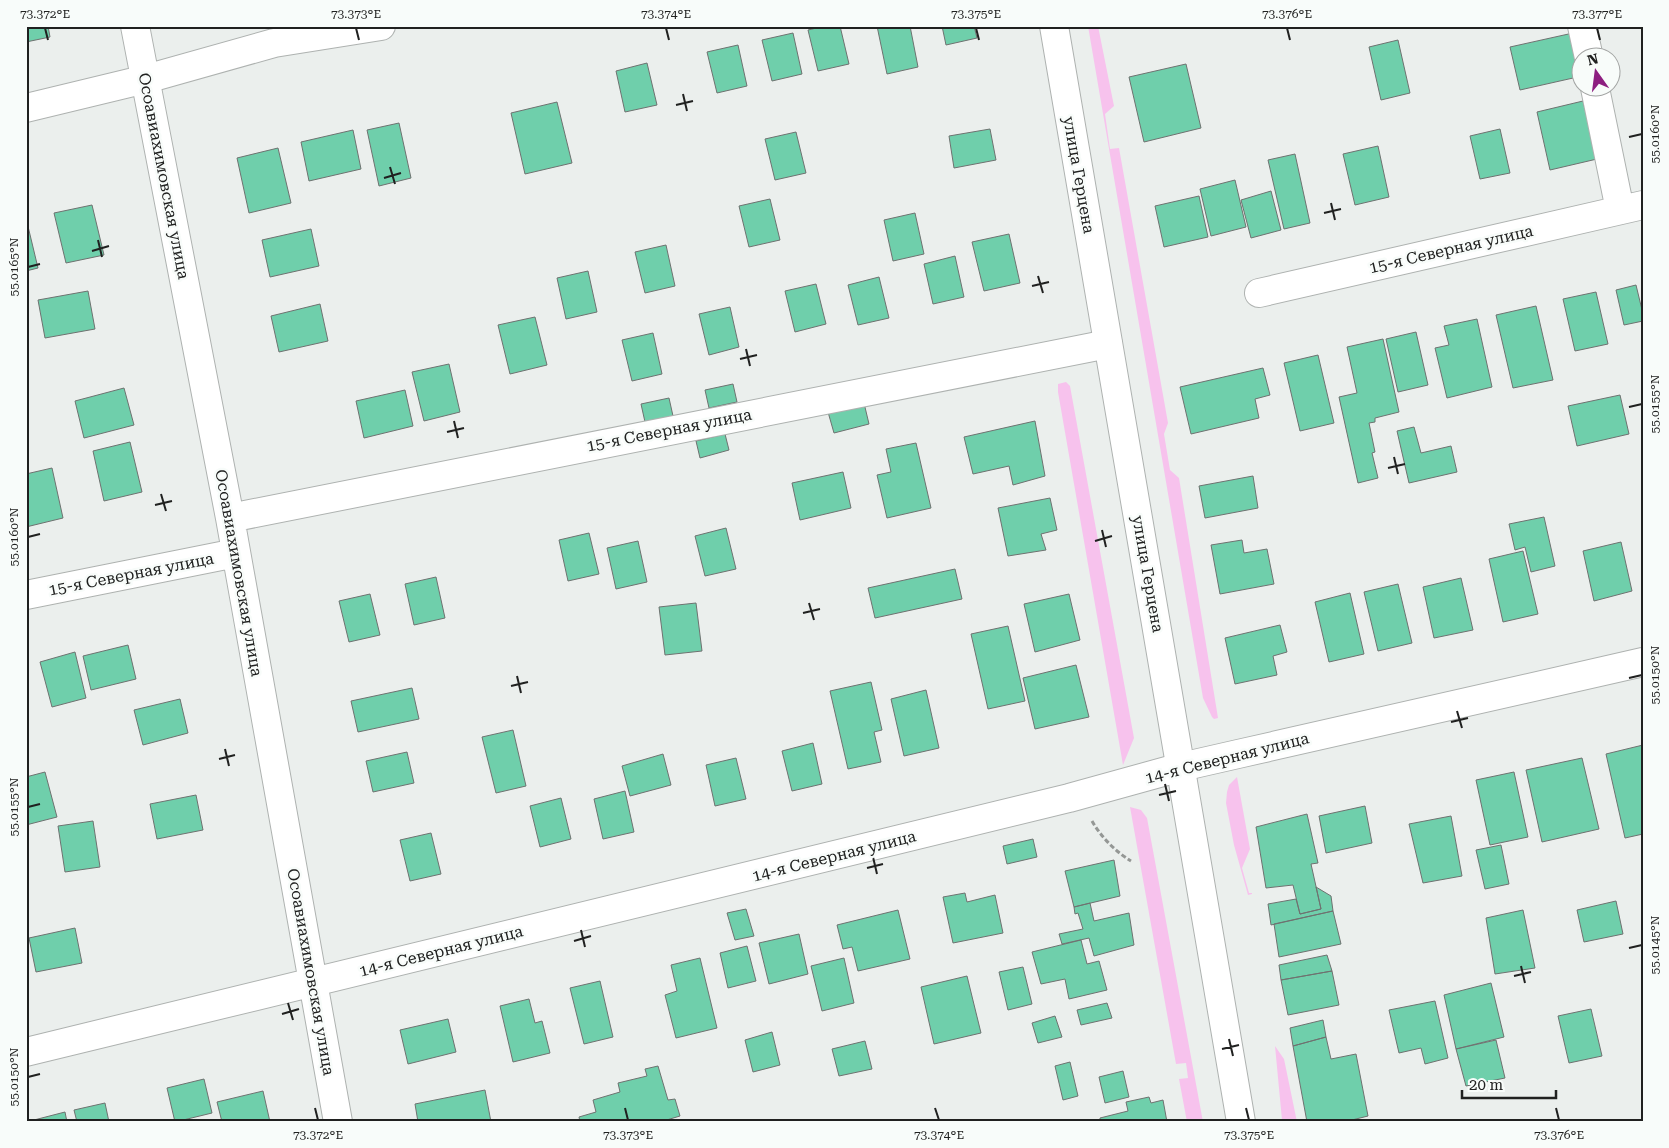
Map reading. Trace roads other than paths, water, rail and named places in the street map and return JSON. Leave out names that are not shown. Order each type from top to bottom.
[{"type":"street","name":"Осоавиахимовская улица","points":[[135,26],[230,518],[338,1122]]},
{"type":"street","points":[[26,108],[146,79],[274,44],[381,26]]},
{"type":"street","name":"улица Герцена","points":[[1054,26],[1241,1122]]},
{"type":"street","points":[[1582,26],[1587,48]]},
{"type":"street","points":[[1598,98],[1632,208]]},
{"type":"street","name":"15-я Северная улица","points":[[1259,293],[1632,208]]},
{"type":"street","name":"15-я Северная улица","points":[[230,518],[1108,344]]},
{"type":"street","name":"15-я Северная улица","points":[[26,595],[236,553]]},
{"type":"street","name":"14-я Северная улица","points":[[26,1052],[1069,798],[1181,767],[1643,662]]}]
